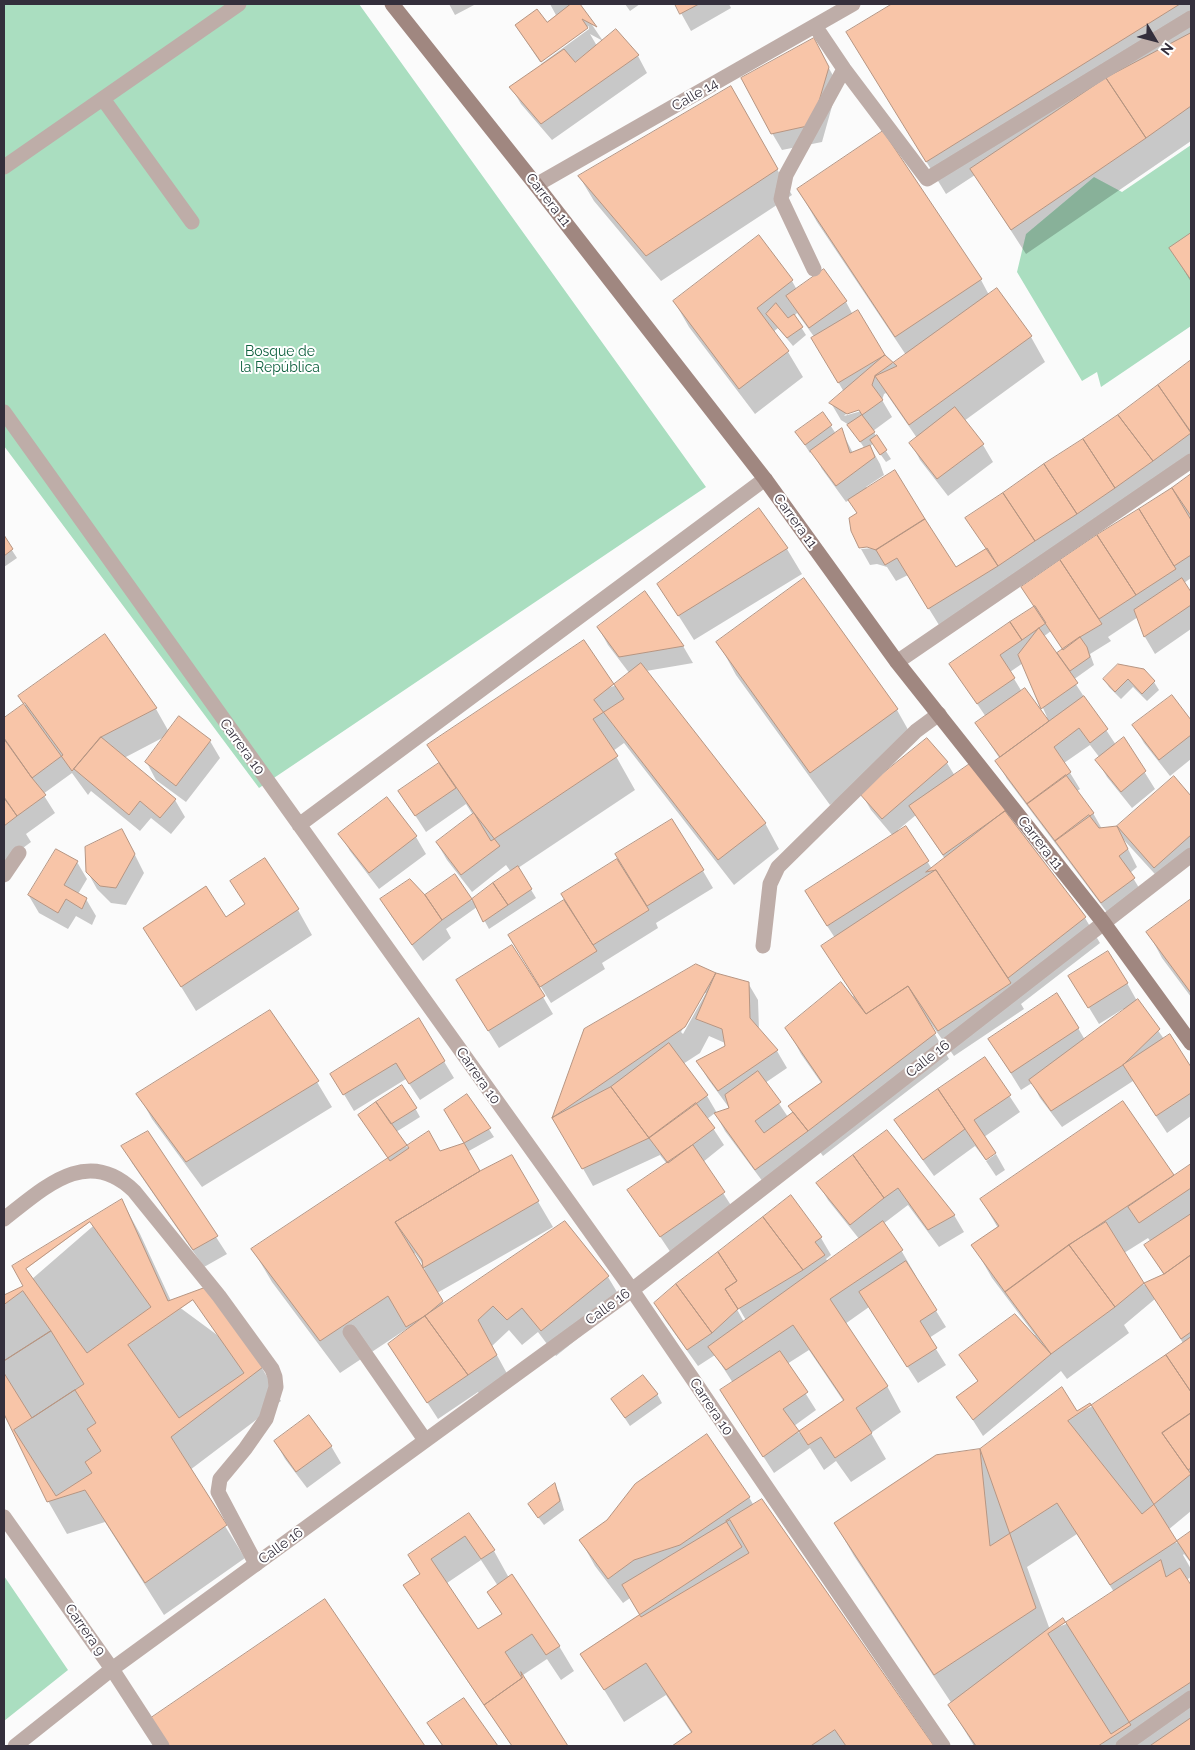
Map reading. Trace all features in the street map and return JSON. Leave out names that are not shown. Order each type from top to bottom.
[{"type":"main road","name":"Carrera 11","points":[[392,4],[536,185],[764,479],[897,662],[1103,922],[1191,1043]]},
{"type":"street","points":[[4,167],[239,4]]},
{"type":"street","name":"Calle 14","points":[[536,185],[853,4]]},
{"type":"street","points":[[814,26],[927,180],[1191,18]]},
{"type":"street","points":[[814,269],[781,199],[786,175],[844,69]]},
{"type":"street","points":[[102,99],[192,222]]},
{"type":"street","name":"Carrera 10","points":[[4,412],[632,1290],[943,1746]]},
{"type":"street","points":[[897,662],[1191,461]]},
{"type":"street","points":[[299,825],[764,479]]},
{"type":"street","points":[[763,946],[770,884],[778,866],[916,731],[939,714]]},
{"type":"street","points":[[4,874],[19,853]]},
{"type":"street","name":"Calle 16","points":[[15,1746],[112,1669],[632,1290],[1191,854]]},
{"type":"street","points":[[4,1219],[52,1181],[78,1172],[99,1172],[114,1175],[134,1191],[219,1296],[276,1377],[276,1387],[266,1419],[245,1449],[220,1479],[218,1492],[256,1564]]},
{"type":"street","points":[[350,1332],[425,1440]]},
{"type":"street","name":"Carrera 9","points":[[4,1517],[112,1669],[162,1746]]},
{"type":"street","points":[[1123,1746],[1191,1698]]},
{"type":"green space","name":"Bosque de la República","points":[[4,4],[359,4],[706,487],[259,788],[4,446]]},
{"type":"green space","points":[[1191,145],[1191,233],[1170,248],[1191,280],[1191,326],[1101,387],[1097,372],[1082,381],[1017,272],[1026,234],[1094,177],[1122,192]]},
{"type":"green space","points":[[4,1576],[68,1670],[4,1721]]},
{"type":"building","points":[[571,4],[580,4],[597,27],[582,19],[588,28],[541,62],[515,25],[537,9],[547,22]]},
{"type":"building","points":[[675,4],[699,4],[680,14]]},
{"type":"building","points":[[892,4],[1180,4],[926,162],[846,32]]},
{"type":"building","points":[[616,29],[639,55],[541,124],[509,87],[564,49],[575,62]]},
{"type":"building","points":[[1191,33],[1191,106],[1146,138],[1106,78]]},
{"type":"building","points":[[814,38],[829,67],[812,125],[771,134],[741,78]]},
{"type":"building","points":[[1106,78],[1146,138],[1011,230],[970,169]]},
{"type":"building","points":[[731,86],[778,169],[646,256],[578,176]]},
{"type":"building","points":[[883,131],[982,279],[895,337],[797,189]]},
{"type":"building","points":[[1191,233],[1191,280],[1169,248]]},
{"type":"building","points":[[759,235],[793,280],[757,308],[789,351],[739,389],[673,301]]},
{"type":"building","points":[[824,269],[847,301],[809,328],[786,296]]},
{"type":"building","points":[[997,288],[1032,336],[909,425],[875,376]]},
{"type":"building","points":[[776,303],[788,318],[794,314],[803,327],[787,338],[766,314]]},
{"type":"building","points":[[858,310],[885,355],[838,383],[811,338]]},
{"type":"building","points":[[885,355],[897,366],[875,376],[872,385],[883,400],[862,415],[859,410],[847,414],[829,403]]},
{"type":"building","points":[[1191,360],[1191,432],[1158,385]]},
{"type":"building","points":[[1158,385],[1191,433],[1153,461],[1118,415]]},
{"type":"building","points":[[955,407],[984,444],[937,479],[909,443]]},
{"type":"building","points":[[823,412],[832,425],[805,445],[795,432]]},
{"type":"building","points":[[862,415],[875,432],[860,442],[847,425]]},
{"type":"building","points":[[1118,415],[1153,461],[1115,488],[1083,439]]},
{"type":"building","points":[[842,428],[850,453],[870,445],[875,457],[836,486],[810,451]]},
{"type":"building","points":[[877,435],[887,450],[880,455],[870,440]]},
{"type":"building","points":[[1083,439],[1115,488],[1077,514],[1044,464]]},
{"type":"building","points":[[1044,464],[1077,514],[1035,541],[1003,493]]},
{"type":"building","points":[[895,470],[925,519],[876,550],[867,547],[859,548],[851,531],[849,518],[857,513],[848,500]]},
{"type":"building","points":[[1191,474],[1191,516],[1172,488]]},
{"type":"building","points":[[1172,488],[1191,520],[1191,555],[1174,566],[1139,509]]},
{"type":"building","points":[[1003,493],[1035,541],[998,566],[965,518]]},
{"type":"building","points":[[759,508],[788,548],[678,616],[657,584]]},
{"type":"building","points":[[1139,509],[1176,569],[1136,595],[1097,535]]},
{"type":"building","points":[[925,519],[956,567],[987,548],[998,566],[928,609],[897,558],[885,565],[876,550]]},
{"type":"building","points":[[4,535],[13,549],[4,556]]},
{"type":"building","points":[[1097,535],[1136,595],[1099,619],[1060,560]]},
{"type":"building","points":[[1060,560],[1102,624],[1063,650],[1021,587]]},
{"type":"building","points":[[804,578],[898,709],[810,773],[716,642]]},
{"type":"building","points":[[1182,578],[1191,592],[1191,605],[1144,637],[1134,610]]},
{"type":"building","points":[[645,591],[684,646],[619,657],[597,627]]},
{"type":"building","points":[[1035,606],[1046,623],[1022,640],[1010,622]]},
{"type":"building","points":[[1010,622],[1022,640],[1000,655],[1015,678],[977,704],[949,664]]},
{"type":"building","points":[[1039,628],[1078,683],[1041,709],[1018,655]]},
{"type":"building","points":[[105,634],[157,708],[101,737],[72,771],[18,696]]},
{"type":"building","points":[[1080,637],[1087,647],[1090,657],[1070,671],[1057,653]]},
{"type":"building","points":[[584,640],[624,699],[593,719],[618,756],[491,841],[427,745]]},
{"type":"building","points":[[641,663],[766,823],[718,860],[594,700]]},
{"type":"building","points":[[1118,664],[1144,669],[1155,681],[1142,694],[1128,679],[1115,692],[1103,679]]},
{"type":"building","points":[[1025,688],[1049,721],[1000,757],[975,723]]},
{"type":"building","points":[[1172,695],[1191,720],[1191,735],[1159,760],[1132,725]]},
{"type":"building","points":[[1084,696],[1108,729],[1090,743],[1079,728],[1054,747],[1071,772],[1027,804],[995,761]]},
{"type":"building","points":[[25,703],[63,755],[32,778],[4,739],[4,718]]},
{"type":"building","points":[[179,716],[211,740],[176,786],[145,762]]},
{"type":"building","points":[[101,737],[176,799],[160,818],[140,801],[129,815],[74,769]]},
{"type":"building","points":[[1124,737],[1146,771],[1121,792],[1095,760]]},
{"type":"building","points":[[4,738],[46,795],[17,816],[4,798]]},
{"type":"building","points":[[927,738],[948,762],[882,819],[859,793]]},
{"type":"building","points":[[974,761],[1008,809],[943,855],[909,806]]},
{"type":"building","points":[[439,763],[456,788],[415,816],[398,791]]},
{"type":"building","points":[[1066,775],[1094,813],[1055,841],[1027,804]]},
{"type":"building","points":[[1174,776],[1191,796],[1191,835],[1154,868],[1117,826]]},
{"type":"building","points":[[4,797],[17,816],[4,826]]},
{"type":"building","points":[[387,797],[417,836],[369,873],[338,834]]},
{"type":"building","points":[[1005,811],[1086,917],[1008,978],[936,870],[926,872]]},
{"type":"building","points":[[474,813],[500,846],[461,875],[436,842]]},
{"type":"building","points":[[1089,815],[1099,828],[1117,826],[1128,849],[1119,856],[1135,878],[1101,903],[1055,841]]},
{"type":"building","points":[[672,819],[704,870],[647,906],[615,854]]},
{"type":"building","points":[[906,826],[929,861],[827,926],[805,891]]},
{"type":"building","points":[[122,829],[135,854],[116,888],[100,886],[86,872],[85,847]]},
{"type":"building","points":[[56,849],[78,861],[64,885],[87,898],[82,909],[66,899],[58,913],[28,895]]},
{"type":"building","points":[[265,858],[299,909],[181,987],[143,928],[206,886],[226,917],[245,904],[230,881]]},
{"type":"building","points":[[617,859],[649,910],[593,945],[561,894]]},
{"type":"building","points":[[518,866],[532,889],[508,905],[493,883]]},
{"type":"building","points":[[936,870],[1011,983],[938,1031],[908,986],[866,1014],[821,946]]},
{"type":"building","points":[[455,874],[472,899],[442,920],[425,895]]},
{"type":"building","points":[[410,879],[425,895],[442,920],[412,945],[380,899]]},
{"type":"building","points":[[493,883],[508,905],[483,922],[472,899]]},
{"type":"building","points":[[1191,899],[1191,993],[1146,932]]},
{"type":"building","points":[[564,900],[597,951],[540,987],[508,935]]},
{"type":"building","points":[[512,945],[545,996],[488,1031],[456,980]]},
{"type":"building","points":[[1108,951],[1128,983],[1088,1008],[1068,976]]},
{"type":"building","points":[[696,964],[716,973],[685,1027],[552,1118],[584,1029]]},
{"type":"building","points":[[716,973],[749,982],[750,1018],[778,1050],[718,1091],[696,1061],[725,1046],[722,1029],[696,1019]]},
{"type":"building","points":[[841,982],[866,1014],[908,986],[936,1033],[808,1131],[788,1106],[822,1082],[785,1028]]},
{"type":"building","points":[[1057,993],[1079,1028],[1011,1073],[988,1039]]},
{"type":"building","points":[[1138,999],[1160,1029],[1123,1065],[1051,1111],[1029,1080]]},
{"type":"building","points":[[270,1010],[319,1081],[186,1162],[136,1094]]},
{"type":"building","points":[[419,1018],[445,1061],[409,1084],[396,1063],[343,1095],[330,1074]]},
{"type":"building","points":[[1170,1034],[1191,1067],[1191,1093],[1156,1116],[1123,1065]]},
{"type":"building","points":[[669,1043],[708,1095],[649,1138],[611,1087]]},
{"type":"building","points":[[985,1057],[1011,1095],[974,1120],[996,1153],[986,1160],[938,1089]]},
{"type":"building","points":[[758,1071],[781,1102],[755,1121],[764,1133],[793,1112],[808,1131],[755,1170],[714,1113],[729,1108],[725,1095]]},
{"type":"building","points":[[402,1085],[417,1108],[391,1124],[376,1102]]},
{"type":"building","points":[[611,1087],[649,1138],[582,1169],[552,1118]]},
{"type":"building","points":[[938,1089],[965,1129],[923,1160],[894,1120]]},
{"type":"building","points":[[467,1094],[491,1128],[464,1143],[444,1110]]},
{"type":"building","points":[[1123,1101],[1174,1175],[1069,1245],[1005,1292],[971,1245],[999,1226],[980,1199]]},
{"type":"building","points":[[376,1102],[409,1148],[390,1161],[358,1115]]},
{"type":"building","points":[[696,1103],[715,1128],[668,1163],[649,1138]]},
{"type":"building","points":[[887,1130],[955,1215],[928,1230],[898,1188],[884,1198],[853,1155]]},
{"type":"building","points":[[148,1131],[218,1236],[193,1250],[121,1146]]},
{"type":"building","points":[[429,1131],[440,1151],[464,1143],[480,1171],[395,1222],[443,1301],[425,1316],[406,1327],[388,1296],[320,1341],[251,1249]]},
{"type":"building","points":[[693,1145],[725,1192],[660,1237],[627,1190]]},
{"type":"building","points":[[512,1155],[539,1201],[423,1268],[422,1260],[395,1222],[480,1171]]},
{"type":"building","points":[[853,1155],[884,1198],[850,1225],[816,1183]]},
{"type":"building","points":[[1191,1164],[1191,1188],[1139,1223],[1128,1207]]},
{"type":"building","points":[[791,1195],[822,1237],[815,1242],[825,1255],[803,1270],[763,1217]]},
{"type":"building","points":[[122,1199],[168,1301],[206,1287],[263,1367],[171,1437],[227,1525],[145,1583],[85,1490],[47,1502],[4,1414],[4,1295],[23,1286],[12,1266]]},
{"type":"building","points":[[1191,1214],[1191,1255],[1164,1274],[1144,1245]]},
{"type":"building","points":[[763,1217],[803,1270],[738,1309],[725,1289],[737,1281],[718,1252]]},
{"type":"building","points":[[565,1221],[609,1276],[541,1331],[522,1308],[507,1320],[493,1306],[478,1320],[497,1355],[468,1375],[425,1316]]},
{"type":"building","points":[[883,1221],[903,1250],[830,1299],[888,1386],[856,1408],[872,1433],[835,1458],[821,1437],[808,1445],[799,1431],[844,1400],[793,1325],[726,1370],[708,1347]]},
{"type":"building","points":[[90,1222],[151,1307],[87,1353],[26,1269]]},
{"type":"building","points":[[1106,1222],[1144,1283],[1115,1307],[1069,1245]]},
{"type":"building","points":[[1069,1245],[1115,1307],[1051,1354],[1005,1292]]},
{"type":"building","points":[[718,1252],[737,1281],[725,1289],[738,1309],[712,1333],[676,1284]]},
{"type":"building","points":[[1191,1255],[1191,1332],[1181,1339],[1144,1283],[1164,1274]]},
{"type":"building","points":[[906,1261],[937,1310],[920,1321],[937,1348],[907,1367],[859,1292]]},
{"type":"building","points":[[676,1284],[712,1333],[687,1350],[654,1303]]},
{"type":"building","points":[[23,1291],[51,1331],[4,1361],[4,1305]]},
{"type":"building","points":[[193,1300],[244,1373],[179,1418],[128,1345]]},
{"type":"building","points":[[1015,1314],[1051,1354],[973,1420],[956,1397],[978,1381],[959,1355]]},
{"type":"building","points":[[425,1316],[468,1375],[427,1403],[388,1344]]},
{"type":"building","points":[[51,1331],[84,1384],[32,1418],[4,1373],[4,1361]]},
{"type":"building","points":[[1191,1337],[1191,1392],[1166,1355]]},
{"type":"building","points":[[780,1351],[808,1392],[783,1409],[799,1431],[763,1457],[720,1390]]},
{"type":"building","points":[[1166,1355],[1191,1392],[1191,1413],[1162,1433],[1191,1474],[1142,1514],[1068,1421]]},
{"type":"building","points":[[643,1375],[658,1394],[625,1418],[611,1399]]},
{"type":"building","points":[[1062,1387],[1077,1411],[1090,1403],[1177,1541],[1110,1585],[1057,1503],[990,1546],[980,1449]]},
{"type":"building","points":[[75,1390],[96,1423],[87,1429],[101,1451],[85,1462],[92,1473],[56,1496],[14,1430]]},
{"type":"building","points":[[1191,1413],[1191,1468],[1188,1470],[1162,1433]]},
{"type":"building","points":[[309,1415],[332,1446],[296,1472],[274,1441]]},
{"type":"building","points":[[707,1434],[750,1497],[680,1545],[634,1560],[608,1579],[579,1540],[607,1520],[635,1484]]},
{"type":"building","points":[[980,1449],[1036,1608],[934,1675],[834,1523],[936,1455]]},
{"type":"building","points":[[555,1483],[560,1501],[538,1518],[528,1504]]},
{"type":"building","points":[[762,1499],[934,1746],[672,1746],[692,1732],[646,1663],[604,1690],[580,1654],[742,1547],[726,1521]]},
{"type":"building","points":[[469,1513],[495,1550],[481,1559],[465,1536],[431,1559],[478,1629],[502,1614],[487,1592],[512,1574],[560,1646],[546,1655],[532,1634],[505,1652],[522,1678],[484,1705],[403,1585],[420,1574],[408,1555]]},
{"type":"building","points":[[730,1520],[749,1553],[641,1617],[622,1585]]},
{"type":"building","points":[[1191,1531],[1191,1562],[1177,1541]]},
{"type":"building","points":[[1161,1560],[1166,1577],[1180,1568],[1191,1585],[1191,1682],[1111,1734],[1048,1634]]},
{"type":"building","points":[[325,1599],[425,1746],[165,1746],[148,1720]]},
{"type":"building","points":[[1063,1618],[1131,1725],[1098,1746],[976,1746],[948,1705]]},
{"type":"building","points":[[521,1672],[568,1746],[512,1746],[484,1705],[522,1678]]},
{"type":"building","points":[[464,1698],[498,1746],[443,1746],[427,1723]]},
{"type":"building","points":[[1191,1718],[1191,1746],[1150,1746]]},
{"type":"building","points":[[835,1730],[846,1746],[811,1746]]}]
